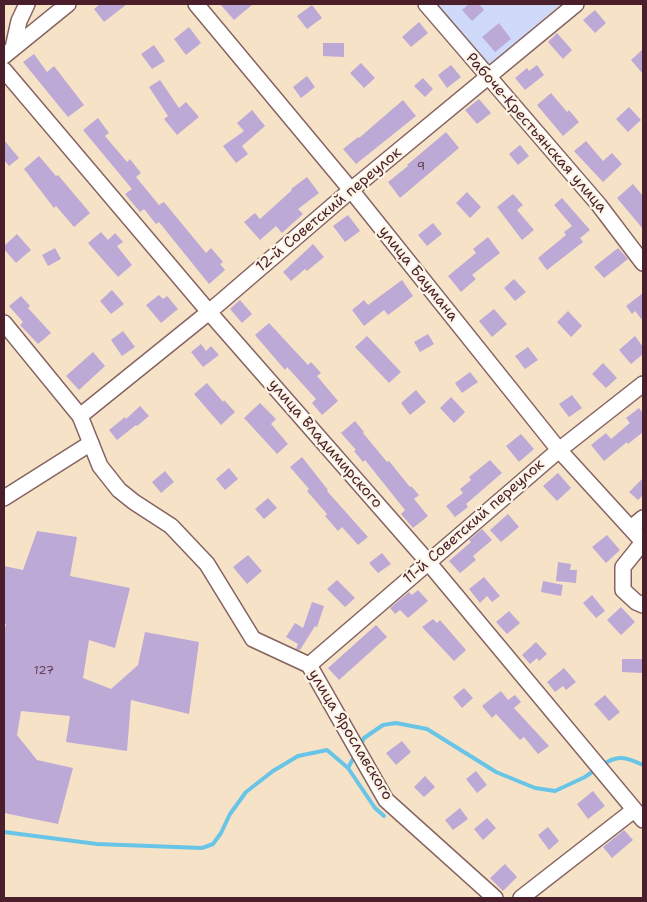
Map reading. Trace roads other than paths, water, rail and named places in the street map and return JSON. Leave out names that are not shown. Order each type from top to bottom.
[{"type":"street","points":[[8,52],[27,4]]},
{"type":"street","points":[[8,52],[68,4]]},
{"type":"street","name":"улица Баумана","points":[[196,4],[351,190],[559,450],[643,542]]},
{"type":"street","name":"Рабоче-Крестьянская улица","points":[[426,4],[599,206],[643,263]]},
{"type":"street","name":"12-й Советский переулок","points":[[80,416],[209,312],[351,190],[489,78],[576,4]]},
{"type":"street","name":"улица Владимирского","points":[[4,70],[209,312],[428,562],[639,815]]},
{"type":"street","name":"улица Ярославского","points":[[4,323],[80,416],[100,466],[119,490],[171,526],[207,564],[253,639],[309,665],[386,800],[495,898]]},
{"type":"street","name":"11-й Советский переулок","points":[[309,665],[559,450],[643,384]]},
{"type":"street","points":[[4,498],[91,443]]},
{"type":"street","points":[[631,528],[643,518]]},
{"type":"street","points":[[643,542],[623,567],[623,590],[636,602],[643,605]]},
{"type":"street","points":[[521,898],[639,815]]},
{"type":"waterway","points":[[360,746],[364,738],[383,725],[396,723],[427,729],[496,772],[535,788],[555,791],[585,777],[595,770]]},
{"type":"waterway","points":[[4,832],[97,844],[202,848],[213,844],[221,833],[230,814],[246,792],[273,771],[298,756],[327,750],[348,768],[375,808],[384,816]]},
{"type":"waterway","points":[[348,768],[355,755]]},
{"type":"waterway","points":[[601,766],[617,758],[632,760],[643,765]]}]
